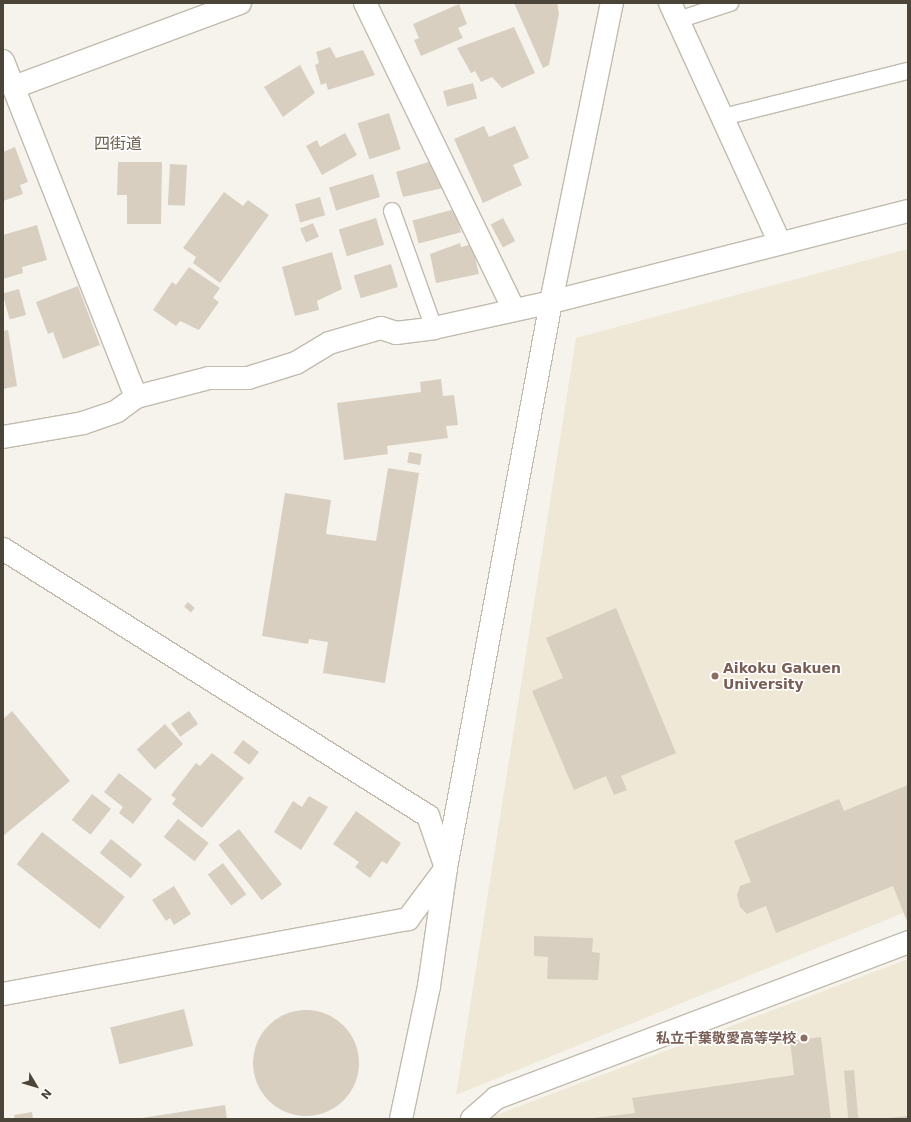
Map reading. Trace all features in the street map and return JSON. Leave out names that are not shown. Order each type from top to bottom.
[{"type":"street","points":[[14,88],[240,3]]},
{"type":"street","points":[[365,3],[514,310]]},
{"type":"street","points":[[401,1119],[429,986],[446,868],[551,302],[612,3]]},
{"type":"street","points":[[674,11],[724,117],[780,243]]},
{"type":"street","points":[[3,61],[136,397]]},
{"type":"street","points":[[3,437],[83,423],[117,411],[136,397],[208,378],[248,378],[296,363],[329,343],[381,328],[396,333],[434,328],[551,302],[908,211]]},
{"type":"street","points":[[3,549],[428,816],[446,868]]},
{"type":"street","points":[[3,994],[408,919],[446,868]]},
{"type":"street","points":[[472,1119],[496,1098],[908,942]]},
{"type":"lane","points":[[674,11],[730,3]]},
{"type":"lane","points":[[724,117],[908,71]]},
{"type":"lane","points":[[392,211],[434,328]]},
{"type":"shaded area","name":"Aikoku Gakuen University","points":[[908,249],[908,911],[456,1095],[576,338]]},
{"type":"shaded area","name":"私立千葉敬愛高等学校","points":[[908,959],[908,1119],[491,1119],[491,1117]]},
{"type":"building","points":[[514,3],[557,3],[559,14],[549,65],[543,68]]},
{"type":"building","points":[[459,4],[467,24],[458,28],[463,38],[421,56],[414,40],[419,38],[413,24]]},
{"type":"building","points":[[514,27],[535,73],[502,88],[492,77],[481,82],[475,71],[471,73],[457,48]]},
{"type":"building","points":[[330,47],[336,58],[363,50],[375,75],[328,90],[326,83],[321,85],[315,65],[319,63],[316,52]]},
{"type":"building","points":[[300,65],[315,93],[283,117],[264,87]]},
{"type":"building","points":[[473,83],[477,98],[447,106],[443,91]]},
{"type":"building","points":[[389,113],[401,149],[369,159],[358,123]]},
{"type":"building","points":[[484,126],[489,137],[515,126],[529,158],[513,165],[522,185],[483,203],[454,139]]},
{"type":"building","points":[[345,133],[357,155],[322,175],[306,146],[317,140],[320,147]]},
{"type":"building","points":[[15,147],[28,182],[20,185],[23,194],[3,201],[3,152]]},
{"type":"building","points":[[432,161],[443,188],[403,197],[396,172]]},
{"type":"building","points":[[118,162],[162,162],[161,224],[127,224],[127,195],[117,195]]},
{"type":"building","points":[[170,164],[187,165],[185,206],[168,205]]},
{"type":"building","points":[[373,174],[380,197],[336,210],[329,187]]},
{"type":"building","points":[[224,192],[243,206],[248,200],[269,215],[220,283],[193,263],[196,257],[183,248]]},
{"type":"building","points":[[320,197],[325,215],[300,222],[295,204]]},
{"type":"building","points":[[455,209],[461,232],[419,244],[412,220]]},
{"type":"building","points":[[376,218],[384,245],[347,256],[339,229]]},
{"type":"building","points":[[503,218],[515,241],[503,248],[491,225]]},
{"type":"building","points":[[313,223],[319,237],[306,242],[300,228]]},
{"type":"building","points":[[37,225],[47,260],[22,267],[23,273],[3,279],[3,235]]},
{"type":"building","points":[[460,243],[461,247],[472,244],[479,274],[436,283],[430,254]]},
{"type":"building","points":[[332,252],[342,289],[317,301],[319,310],[295,316],[282,267]]},
{"type":"building","points":[[391,264],[398,287],[361,298],[354,275]]},
{"type":"building","points":[[189,267],[220,288],[213,298],[219,302],[199,330],[180,321],[176,326],[153,310],[172,282],[176,285]]},
{"type":"building","points":[[78,286],[100,345],[63,359],[53,332],[48,334],[36,302]]},
{"type":"building","points":[[19,289],[26,315],[10,319],[3,293]]},
{"type":"building","points":[[8,330],[17,386],[3,389],[3,331]]},
{"type":"building","points":[[441,379],[443,396],[454,395],[458,425],[446,426],[448,438],[387,446],[388,454],[344,460],[337,403],[421,392],[420,382]]},
{"type":"building","points":[[409,452],[422,454],[420,465],[407,463]]},
{"type":"building","points":[[388,468],[419,473],[385,683],[323,673],[328,642],[309,639],[308,644],[262,636],[285,493],[331,500],[326,534],[376,541]]},
{"type":"building","points":[[188,602],[195,608],[191,612],[184,607]]},
{"type":"building","points":[[616,608],[676,753],[621,776],[627,790],[614,795],[606,776],[574,790],[532,691],[563,678],[546,638]]},
{"type":"building","points":[[12,711],[70,781],[3,836],[3,719]]},
{"type":"building","points":[[189,711],[198,724],[180,737],[171,724]]},
{"type":"building","points":[[165,724],[183,744],[155,769],[137,749]]},
{"type":"building","points":[[243,740],[259,752],[249,765],[233,753]]},
{"type":"building","points":[[212,753],[244,778],[202,828],[172,804],[176,799],[171,795],[196,763],[200,766]]},
{"type":"building","points":[[119,773],[152,799],[133,824],[119,813],[123,807],[104,792]]},
{"type":"building","points":[[908,785],[908,924],[893,886],[776,933],[766,906],[747,914],[740,907],[737,895],[740,886],[751,882],[734,841],[839,799],[844,811]]},
{"type":"building","points":[[92,794],[111,809],[91,835],[72,820]]},
{"type":"building","points":[[309,796],[328,807],[301,850],[274,832],[293,801],[302,807]]},
{"type":"building","points":[[356,811],[401,843],[387,864],[382,861],[370,878],[355,867],[359,862],[333,844]]},
{"type":"building","points":[[178,819],[209,843],[195,861],[164,837]]},
{"type":"building","points":[[239,829],[282,884],[262,900],[219,845]]},
{"type":"building","points":[[42,832],[125,897],[99,929],[17,864]]},
{"type":"building","points":[[111,839],[142,864],[131,878],[100,853]]},
{"type":"building","points":[[223,863],[246,894],[231,906],[208,874]]},
{"type":"building","points":[[174,886],[191,914],[174,925],[170,918],[166,921],[152,900]]},
{"type":"building","points":[[534,936],[593,938],[592,952],[600,953],[598,980],[547,979],[548,957],[534,956]]},
{"type":"building","points":[[184,1009],[193,1046],[119,1064],[110,1027]]},
{"type":"building","points":[[306,1010],[326,1014],[344,1025],[355,1043],[359,1063],[355,1083],[344,1101],[326,1112],[306,1116],[286,1112],[268,1101],[257,1083],[253,1063],[257,1043],[268,1025],[286,1014]]},
{"type":"building","points":[[821,1037],[831,1119],[586,1119],[635,1113],[632,1098],[794,1075],[790,1041]]},
{"type":"building","points":[[854,1070],[858,1119],[848,1119],[844,1071]]},
{"type":"building","points":[[225,1105],[227,1119],[142,1119],[142,1118]]},
{"type":"building","points":[[32,1112],[33,1119],[15,1119],[14,1115]]},
{"type":"building","points":[[908,1116],[908,1118],[887,1119],[887,1118]]},
{"type":"place","name":"Aikoku Gakuen University","points":[[715,676]]},
{"type":"place","name":"私立千葉敬愛高等学校","points":[[804,1038]]},
{"type":"district","name":"四街道","points":[[118,144]]}]
